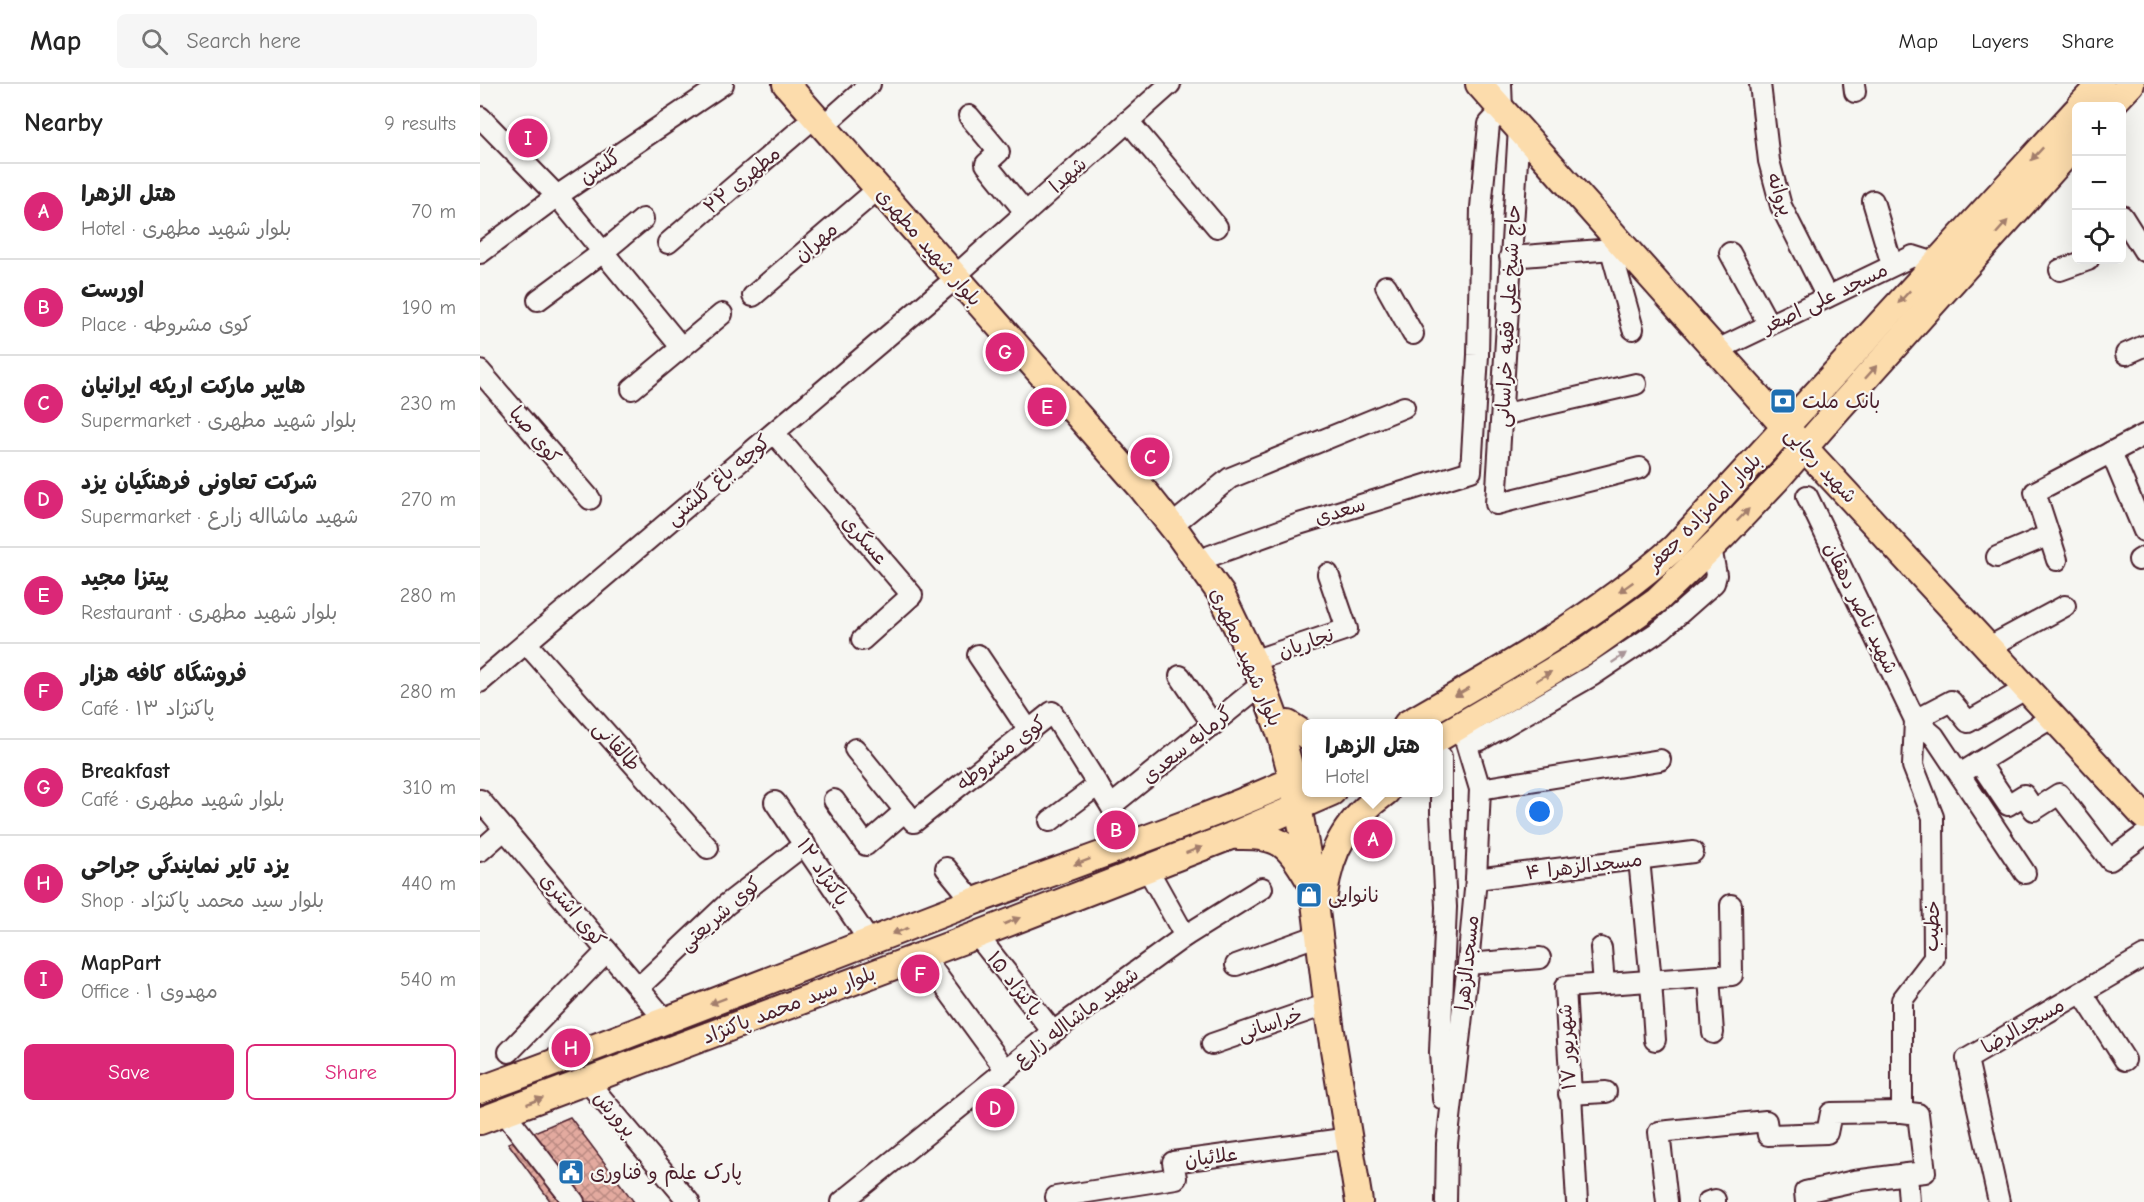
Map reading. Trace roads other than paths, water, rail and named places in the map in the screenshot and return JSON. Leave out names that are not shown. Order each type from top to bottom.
[{"type":"main road","name":"بلوار شهید مطهری","points":[[786,84],[824,118],[961,273],[1179,535],[1221,594],[1262,684],[1292,732]]},
{"type":"main road","name":"بلوار شهید مطهری","points":[[802,84],[824,118],[878,189],[961,273],[1149,472],[1182,517],[1224,576],[1264,657],[1292,732],[1302,768]]},
{"type":"main road","name":"شهید رجایی","points":[[1479,84],[1511,119],[1618,249],[1717,350],[1785,427],[2144,816]]},
{"type":"main road","points":[[2084,102],[2101,84]]},
{"type":"main road","points":[[2114,102],[2131,84]]},
{"type":"main road","name":"بلوار امامزاده جعفر","points":[[1414,719],[1566,630],[1642,576],[1675,548],[2072,115]]},
{"type":"main road","name":"بلوار امامزاده جعفر","points":[[1445,745],[1657,600],[1769,488],[1806,448],[1845,400],[2072,154]]},
{"type":"main road","points":[[1769,488],[1784,480],[1802,476],[1819,476],[1837,482],[1832,445],[1845,400],[1829,385],[1832,375]]},
{"type":"main road","points":[[1758,397],[1794,400],[1812,397]]},
{"type":"main road","points":[[1758,397],[1766,413],[1768,432],[1764,449]]},
{"type":"main road","points":[[1256,795],[1292,732]]},
{"type":"main road","name":"بلوار سید محمد پاکنژاد","points":[[480,1090],[666,1021],[931,918],[1131,845],[1256,795],[1302,790]]},
{"type":"main road","name":"بلوار سید محمد پاکنژاد","points":[[480,1121],[978,935],[1232,836],[1302,793]]},
{"type":"main road","name":"بلوار شهید مطهری","points":[[1309,797],[1318,890],[1369,1202]]},
{"type":"main road","points":[[1318,890],[1337,845],[1347,829],[1355,818],[1380,797]]},
{"type":"main road","points":[[1232,836],[1258,836],[1281,843],[1299,860],[1318,890]]},
{"type":"main road","name":"بلوار شهید مطهری","points":[[1318,890],[1319,934],[1328,1004],[1359,1202]]},
{"type":"main road","points":[[931,918],[934,951]]},
{"type":"street","name":"گلشن","points":[[480,254],[557,196],[723,84]]},
{"type":"street","name":"مطهری ۲۲","points":[[668,243],[870,84]]},
{"type":"street","name":"شهدا","points":[[961,273],[1170,84]]},
{"type":"street","points":[[1501,84],[1511,119]]},
{"type":"street","name":"پروانه","points":[[1760,84],[1769,161],[1781,206],[1827,297]]},
{"type":"street","points":[[969,116],[999,152],[986,164],[1026,213]]},
{"type":"street","points":[[480,117],[557,196],[681,347]]},
{"type":"street","name":"حاج شیخ علی فقیه خراسانی","points":[[1471,471],[1478,355],[1480,207],[1489,124],[1511,119],[1510,257],[1496,504],[1640,468]]},
{"type":"street","points":[[1128,122],[1217,227]]},
{"type":"street","name":"مهران","points":[[753,296],[878,189]]},
{"type":"street","points":[[1873,201],[1892,265]]},
{"type":"street","points":[[538,300],[643,219]]},
{"type":"street","points":[[2126,227],[2135,246]]},
{"type":"street","points":[[1510,257],[1618,249],[1633,329]]},
{"type":"street","points":[[1730,253],[1769,325]]},
{"type":"street","name":"مسجد علی اصغر","points":[[1717,350],[1912,256],[1935,263]]},
{"type":"street","points":[[2060,270],[2077,264]]},
{"type":"street","name":"کوچه باغ گلشنی","points":[[481,680],[961,273]]},
{"type":"street","points":[[1386,285],[1413,334]]},
{"type":"street","points":[[632,389],[722,314]]},
{"type":"street","points":[[2126,354],[2144,346]]},
{"type":"street","name":"کوی صبا","points":[[480,371],[590,499]]},
{"type":"street","points":[[1502,415],[1636,384]]},
{"type":"street","points":[[1182,517],[1230,478],[1404,407]]},
{"type":"street","name":"عسگری","points":[[774,433],[912,595],[862,640]]},
{"type":"street","points":[[2057,560],[2035,492],[2144,435]]},
{"type":"street","points":[[2111,452],[2144,531]]},
{"type":"street","name":"سعدی","points":[[1210,556],[1299,524],[1471,471]]},
{"type":"street","name":"شهید ناصر دهقان","points":[[1807,496],[1915,720]]},
{"type":"street","points":[[1997,557],[2049,535]]},
{"type":"street","name":"نجاریان","points":[[1264,657],[1347,629],[1328,574]]},
{"type":"street","points":[[1989,647],[2065,606]]},
{"type":"street","name":"طالقانی","points":[[526,643],[708,848]]},
{"type":"street","points":[[978,656],[1029,731]]},
{"type":"street","points":[[1180,676],[1213,725]]},
{"type":"street","name":"گرمابه سعدی","points":[[1111,806],[1262,684]]},
{"type":"street","points":[[2025,873],[1934,736],[1915,720],[1951,701],[1968,722],[2026,688]]},
{"type":"street","name":"کوی مشروطه","points":[[834,800],[866,845],[909,817],[1052,712],[1111,806],[1131,845]]},
{"type":"street","points":[[1960,774],[2053,717]]},
{"type":"street","name":"خطیب","points":[[1902,1112],[1902,1000],[1934,958],[1933,817],[1913,766],[1915,720]]},
{"type":"street","points":[[1443,779],[1445,745]]},
{"type":"street","name":"مسجدالزهرا","points":[[1445,745],[1480,789],[1476,879],[1447,1144],[1446,1202]]},
{"type":"street","points":[[855,749],[909,817]]},
{"type":"street","points":[[1480,789],[1660,760]]},
{"type":"street","points":[[1979,762],[2008,805],[2024,795],[2034,810],[2059,794],[2110,860],[2144,835]]},
{"type":"street","points":[[1050,821],[1098,785]]},
{"type":"street","points":[[1442,797],[1446,907],[1440,1052],[1447,1144]]},
{"type":"street","name":"کوی اشتری","points":[[480,800],[666,1021]]},
{"type":"street","name":"پاکنژاد ۱۲","points":[[775,802],[870,942]]},
{"type":"street","points":[[480,850],[504,829]]},
{"type":"street","name":"کوی شریعتی","points":[[638,988],[726,905],[805,844]]},
{"type":"street","name":"مسجدالزهرا ۴","points":[[1476,879],[1693,852]]},
{"type":"street","points":[[1639,859],[1655,1040]]},
{"type":"street","points":[[946,868],[974,902]]},
{"type":"street","points":[[1147,868],[1185,936]]},
{"type":"street","name":"شهید ماشااله زارع","points":[[842,1202],[1053,1032],[1185,936],[1262,888]]},
{"type":"street","name":"۱۷ شهریور","points":[[1577,1202],[1569,1094],[1565,987],[1732,975],[1731,905]]},
{"type":"street","points":[[1236,965],[1319,934]]},
{"type":"street","name":"پاکنژاد ۱۵","points":[[978,935],[1053,1032]]},
{"type":"street","points":[[1601,948],[1604,984]]},
{"type":"street","points":[[509,1052],[607,951]]},
{"type":"street","points":[[934,951],[1006,1070]]},
{"type":"street","name":"مسجدالرضا","points":[[1999,1202],[1967,1059],[2144,956]]},
{"type":"street","points":[[1468,964],[1540,958]]},
{"type":"street","points":[[1709,977],[1713,1034]]},
{"type":"street","points":[[2082,993],[2125,1060]]},
{"type":"street","name":"خراسانی","points":[[1212,1044],[1328,1004]]},
{"type":"street","name":"پرورش","points":[[587,1081],[689,1202]]},
{"type":"street","points":[[1569,1094],[1606,1092]]},
{"type":"street","points":[[504,1112],[574,1202]]},
{"type":"street","points":[[1667,1202],[1659,1132],[1766,1121],[1768,1135],[1827,1133],[1831,1113],[1902,1112],[1918,1114],[1925,1172],[1854,1181],[1805,1192],[1806,1202]]},
{"type":"street","name":"علائیان","points":[[1056,1197],[1176,1178],[1173,1162],[1350,1138]]},
{"type":"street","points":[[1907,1174],[1909,1202]]},
{"type":"street","points":[[1708,1202],[1715,1200],[1715,1202]]},
{"type":"place","name":"MapPart","points":[[528,138]]},
{"type":"place","name":"Breakfast","points":[[1005,352]]},
{"type":"place","name":"بانک ملت","points":[[1783,401]]},
{"type":"place","name":"پیتزا مجید","points":[[1047,407]]},
{"type":"place","name":"هایپر مارکت اریکه ایرانیان","points":[[1150,457]]},
{"type":"place","name":"اورست","points":[[1116,830]]},
{"type":"place","name":"هتل الزهرا","points":[[1373,839]]},
{"type":"place","name":"نانوایی","points":[[1309,895]]},
{"type":"place","name":"فروشگاه کافه هزار","points":[[920,974]]},
{"type":"place","name":"یزد تایر نمایندگی جراحی","points":[[571,1048]]},
{"type":"place","name":"شرکت تعاونی فرهنگیان یزد","points":[[995,1108]]},
{"type":"place","name":"پارک علم و فناوری","points":[[571,1172]]}]
